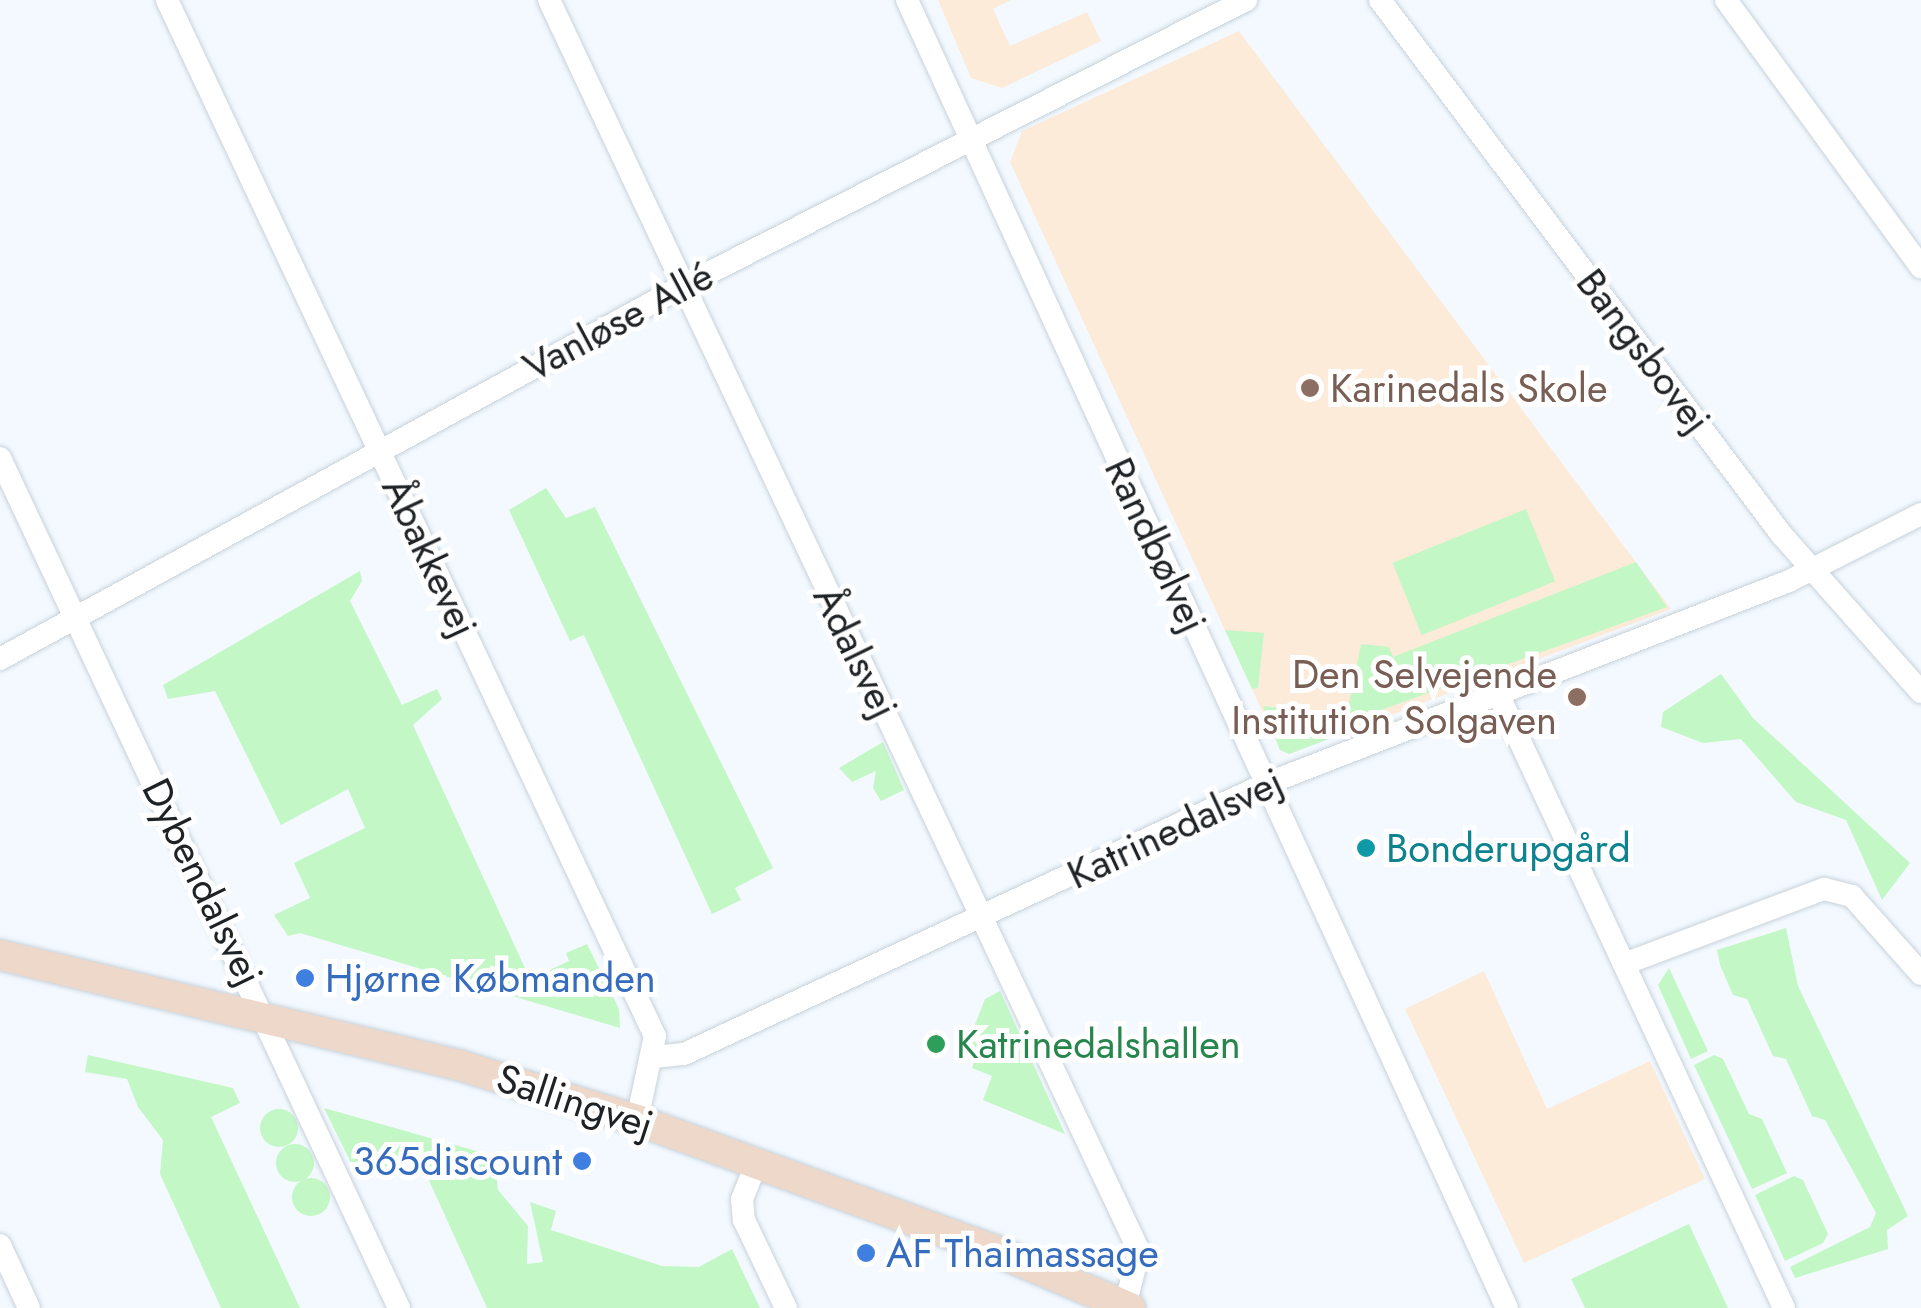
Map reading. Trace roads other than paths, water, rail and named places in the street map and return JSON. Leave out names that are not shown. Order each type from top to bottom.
[{"type":"street","name":"Åbakkevej","points":[[166,0],[655,1036],[654,1057],[637,1120]]},
{"type":"street","name":"Ådalsvej","points":[[549,0],[681,287],[1140,1251],[1128,1307]]},
{"type":"street","name":"Randbølvej","points":[[907,0],[1507,1308]]},
{"type":"street","name":"Vanløse Allé","points":[[0,659],[681,287],[968,137],[1246,0]]},
{"type":"street","name":"Bangsbovej","points":[[1380,0],[1810,566],[1921,692]]},
{"type":"street","points":[[1726,0],[1921,267]]},
{"type":"street","name":"Dybendalsvej","points":[[0,458],[266,1015],[399,1308]]},
{"type":"street","name":"Katrinedalsvej","points":[[654,1057],[684,1054],[1266,784],[1788,581],[1810,566],[1921,514]]},
{"type":"street","points":[[1498,694],[1784,1308]]},
{"type":"street","points":[[1624,964],[1824,889],[1852,896],[1921,974]]},
{"type":"street","name":"Sallingvej","points":[[0,956],[266,1015],[637,1120],[758,1162],[1128,1307]]},
{"type":"street","points":[[758,1162],[742,1199],[744,1220],[786,1308]]},
{"type":"street","points":[[0,1244],[29,1308]]},
{"type":"place","name":"Karinedals Skole","points":[[1310,388]]},
{"type":"place","name":"Den Selvejende Institution Solgaven","points":[[1577,697]]},
{"type":"place","name":"Bonderupgård","points":[[1366,848]]},
{"type":"place","name":"Hjørne Købmanden","points":[[305,978]]},
{"type":"place","name":"Katrinedalshallen","points":[[936,1044]]},
{"type":"place","name":"365discount","points":[[582,1161]]},
{"type":"place","name":"AF Thaimassage","points":[[866,1253]]}]
